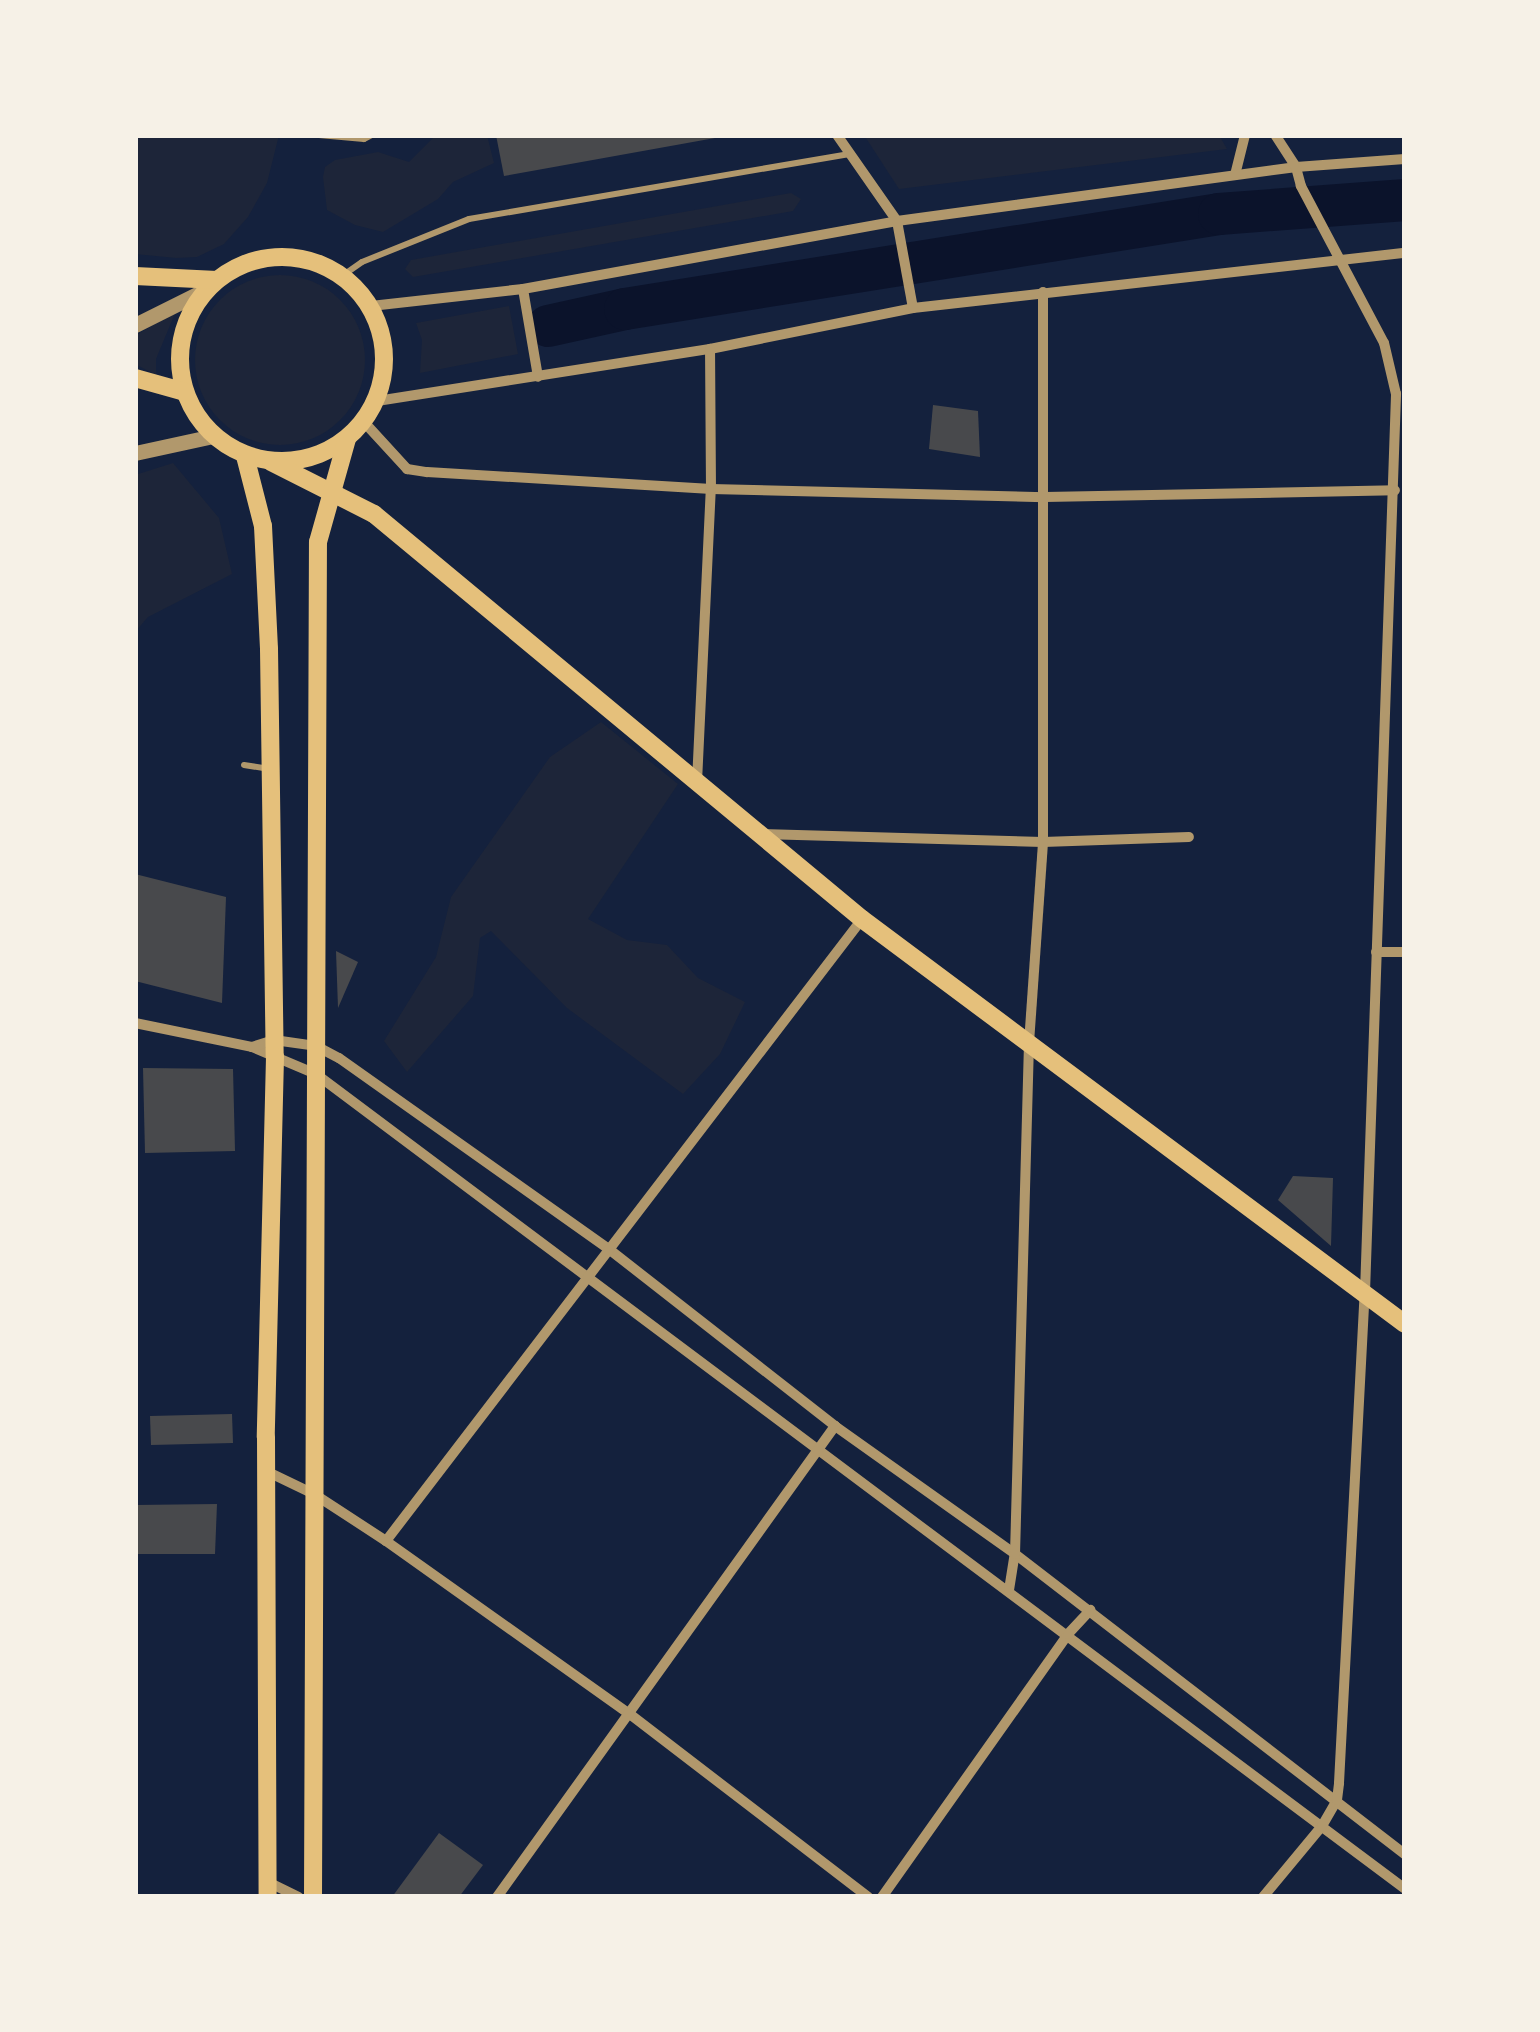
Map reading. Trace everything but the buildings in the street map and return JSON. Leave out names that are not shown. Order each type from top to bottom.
[{"type":"main road","points":[[271,462],[324,454],[364,422],[376,401],[385,352],[371,306],[342,276],[319,262],[266,258],[240,266],[213,284],[192,310],[182,336],[184,392],[196,416],[213,436],[245,456],[271,462],[330,488],[417,547],[754,834],[862,919],[1405,1324]]},
{"type":"main road","points":[[135,276],[213,284]]},
{"type":"main road","points":[[135,378],[184,392]]},
{"type":"main road","points":[[314,1897],[318,542],[330,488],[347,439]]},
{"type":"main road","points":[[245,456],[263,526],[268,571],[275,1048],[266,1472],[268,1889]]},
{"type":"street","points":[[837,135],[897,221],[912,287],[912,308]]},
{"type":"street","points":[[1235,175],[1245,135]]},
{"type":"street","points":[[1263,1897],[1322,1826],[1337,1800],[1365,1292],[1394,490],[1400,468],[1396,394],[1384,344],[1301,186],[1296,167],[1275,135]]},
{"type":"street","points":[[371,306],[522,289],[897,221],[1296,167],[1405,158]]},
{"type":"street","points":[[376,401],[710,349],[912,308],[1405,253]]},
{"type":"street","points":[[135,325],[213,284]]},
{"type":"street","points":[[522,289],[538,377]]},
{"type":"street","points":[[1009,1590],[1015,1554],[1028,1043],[1043,842],[1043,292]]},
{"type":"street","points":[[697,785],[711,489],[710,349]]},
{"type":"street","points":[[364,422],[407,469],[711,489],[1045,498],[1394,490]]},
{"type":"street","points":[[135,453],[213,436]]},
{"type":"street","points":[[754,834],[1043,842],[1189,837]]},
{"type":"street","points":[[386,1541],[862,919]]},
{"type":"street","points":[[1376,952],[1405,952]]},
{"type":"street","points":[[135,1023],[252,1046],[316,1046],[339,1058],[610,1250],[836,1426],[1090,1610],[1405,1854]]},
{"type":"street","points":[[252,1046],[275,1048],[316,1074],[1405,1890]]},
{"type":"street","points":[[1385,1308],[1405,1309]]},
{"type":"street","points":[[497,1897],[822,1451],[836,1426]]},
{"type":"street","points":[[266,1472],[314,1494],[386,1541],[631,1715],[868,1897]]},
{"type":"street","points":[[882,1897],[1068,1634],[1090,1610]]},
{"type":"street","points":[[268,1889],[299,1897]]},
{"type":"lane","points":[[319,135],[328,139],[372,135]]},
{"type":"lane","points":[[342,276],[362,262],[469,219],[850,154]]},
{"type":"lane","points":[[244,765],[271,769]]},
{"type":"shaded area","points":[[135,135],[279,135],[267,183],[248,217],[224,244],[197,257],[176,258],[135,254]]},
{"type":"shaded area","points":[[436,135],[487,135],[494,163],[453,182],[438,199],[383,232],[355,225],[327,210],[323,177],[325,167],[335,160],[378,152],[409,162]]},
{"type":"shaded area","points":[[864,135],[1219,135],[1227,149],[899,189]]},
{"type":"shaded area","points":[[791,193],[801,199],[793,211],[413,277],[405,269],[411,260]]},
{"type":"shaded area","points":[[280,275],[313,281],[340,300],[359,327],[365,360],[359,393],[340,420],[313,439],[280,445],[247,439],[220,420],[201,393],[195,360],[201,327],[220,300],[247,281]]},
{"type":"shaded area","points":[[509,306],[518,354],[420,373],[422,340],[416,323]]},
{"type":"shaded area","points":[[176,311],[156,359],[156,375],[135,364],[135,336]]},
{"type":"shaded area","points":[[173,463],[219,518],[232,574],[148,617],[135,632],[135,475]]},
{"type":"shaded area","points":[[601,722],[678,784],[588,919],[627,940],[667,945],[698,978],[745,1002],[720,1054],[683,1094],[567,1008],[491,931],[480,938],[473,996],[407,1072],[384,1041],[436,957],[451,897],[550,757]]},
{"type":"waterway","points":[[548,326],[625,309],[1219,214],[1405,200]]}]
